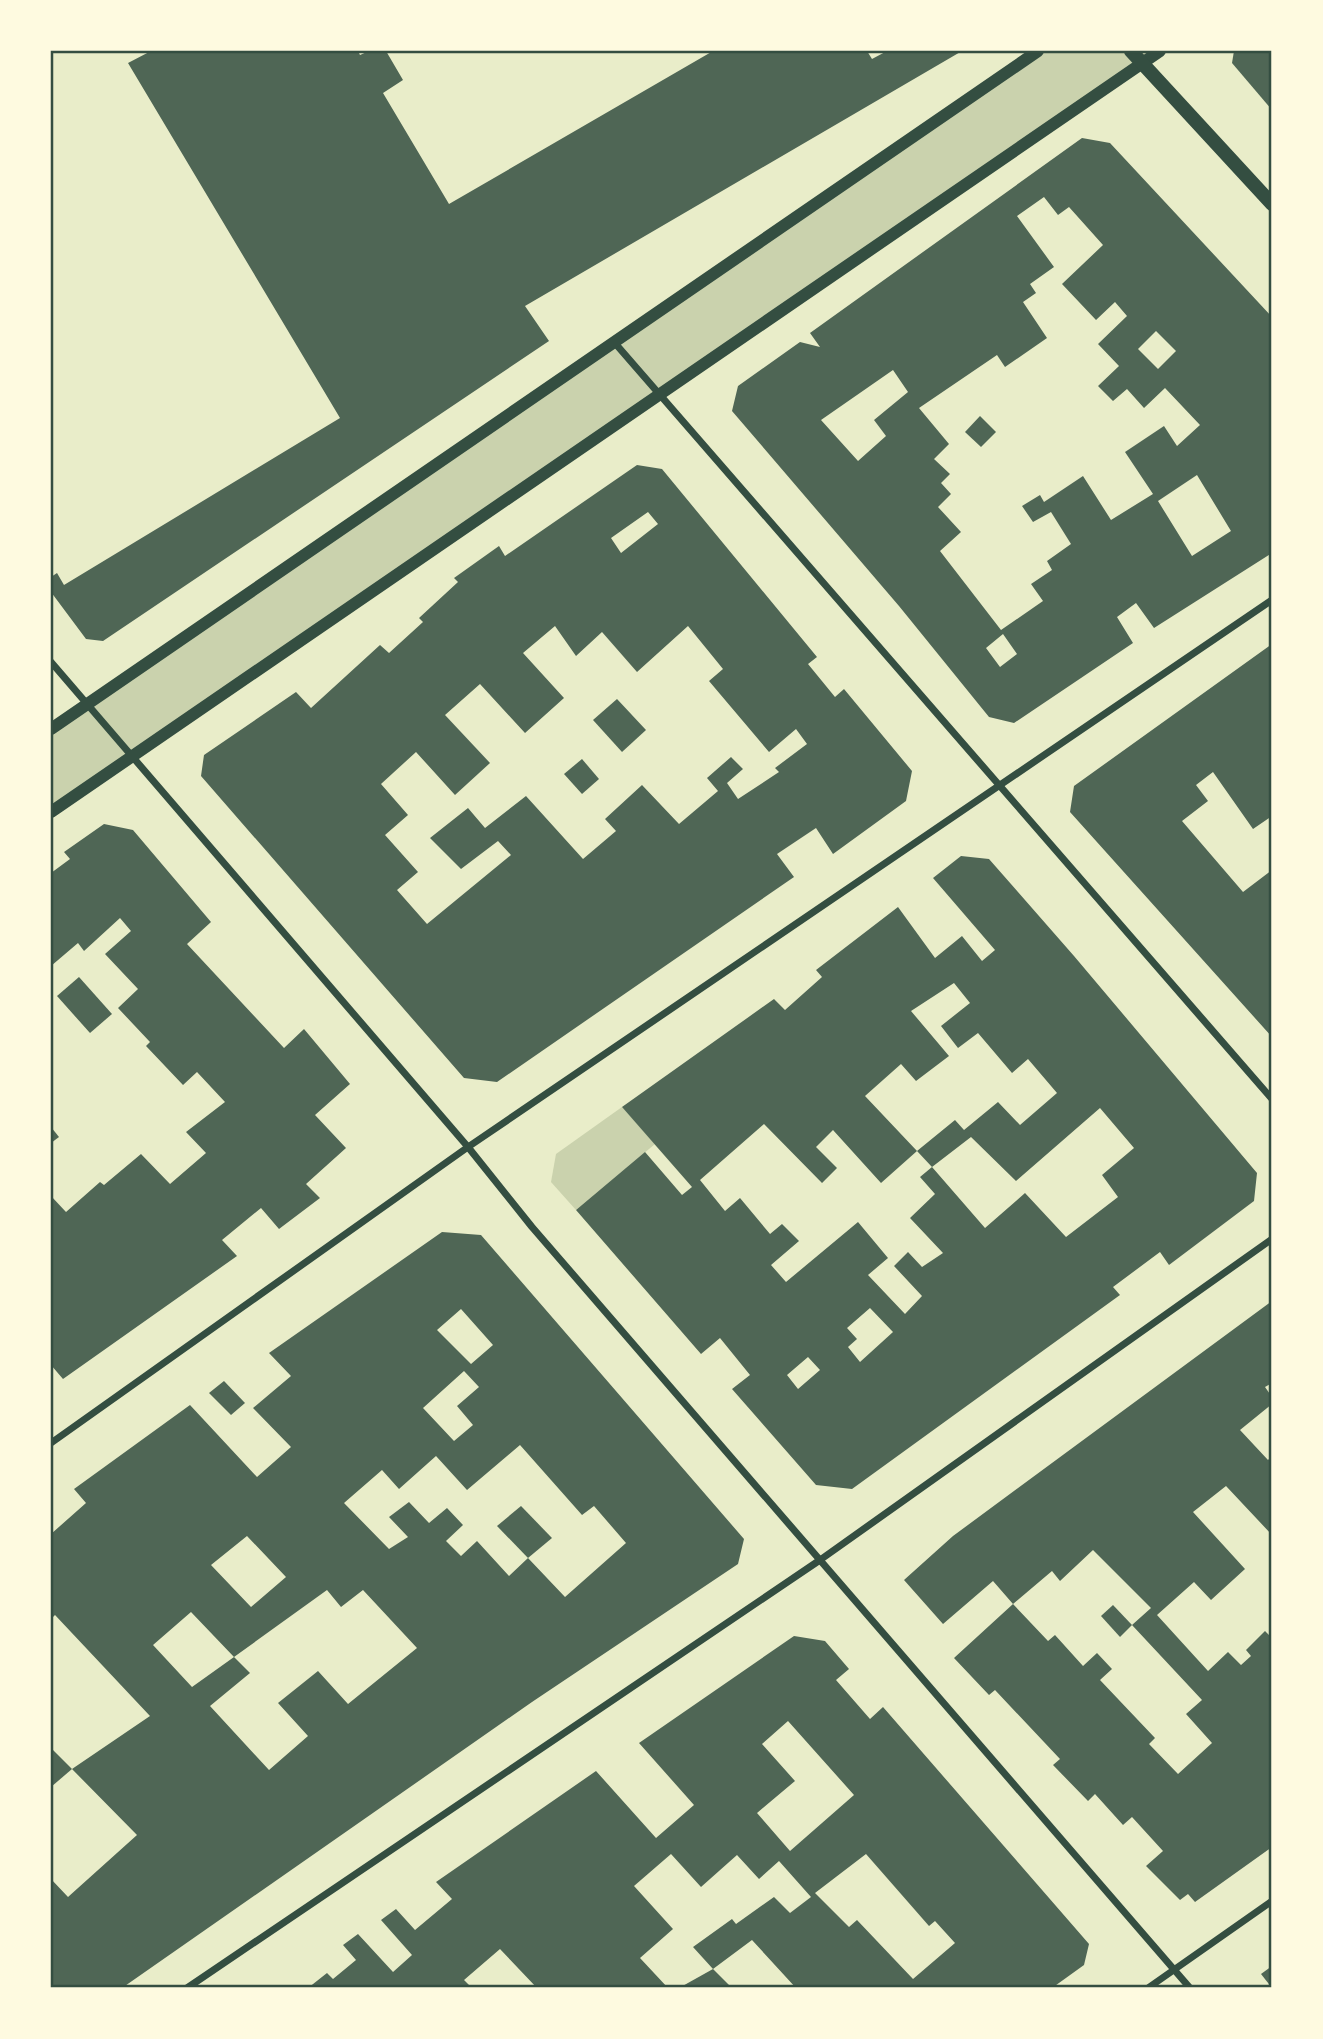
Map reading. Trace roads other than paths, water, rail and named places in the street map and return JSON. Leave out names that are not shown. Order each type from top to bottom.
[{"type":"main road","points":[[1131,51],[1272,204]]},
{"type":"street","points":[[51,729],[1038,51]]},
{"type":"street","points":[[51,812],[1160,51]]},
{"type":"street","points":[[614,342],[1272,1099]]},
{"type":"street","points":[[51,1443],[468,1147],[1272,600]]},
{"type":"street","points":[[51,662],[130,758],[468,1147],[541,1238],[1189,1988]]},
{"type":"street","points":[[187,1988],[820,1560],[1272,1239]]},
{"type":"street","points":[[1149,1988],[1272,1901]]}]
